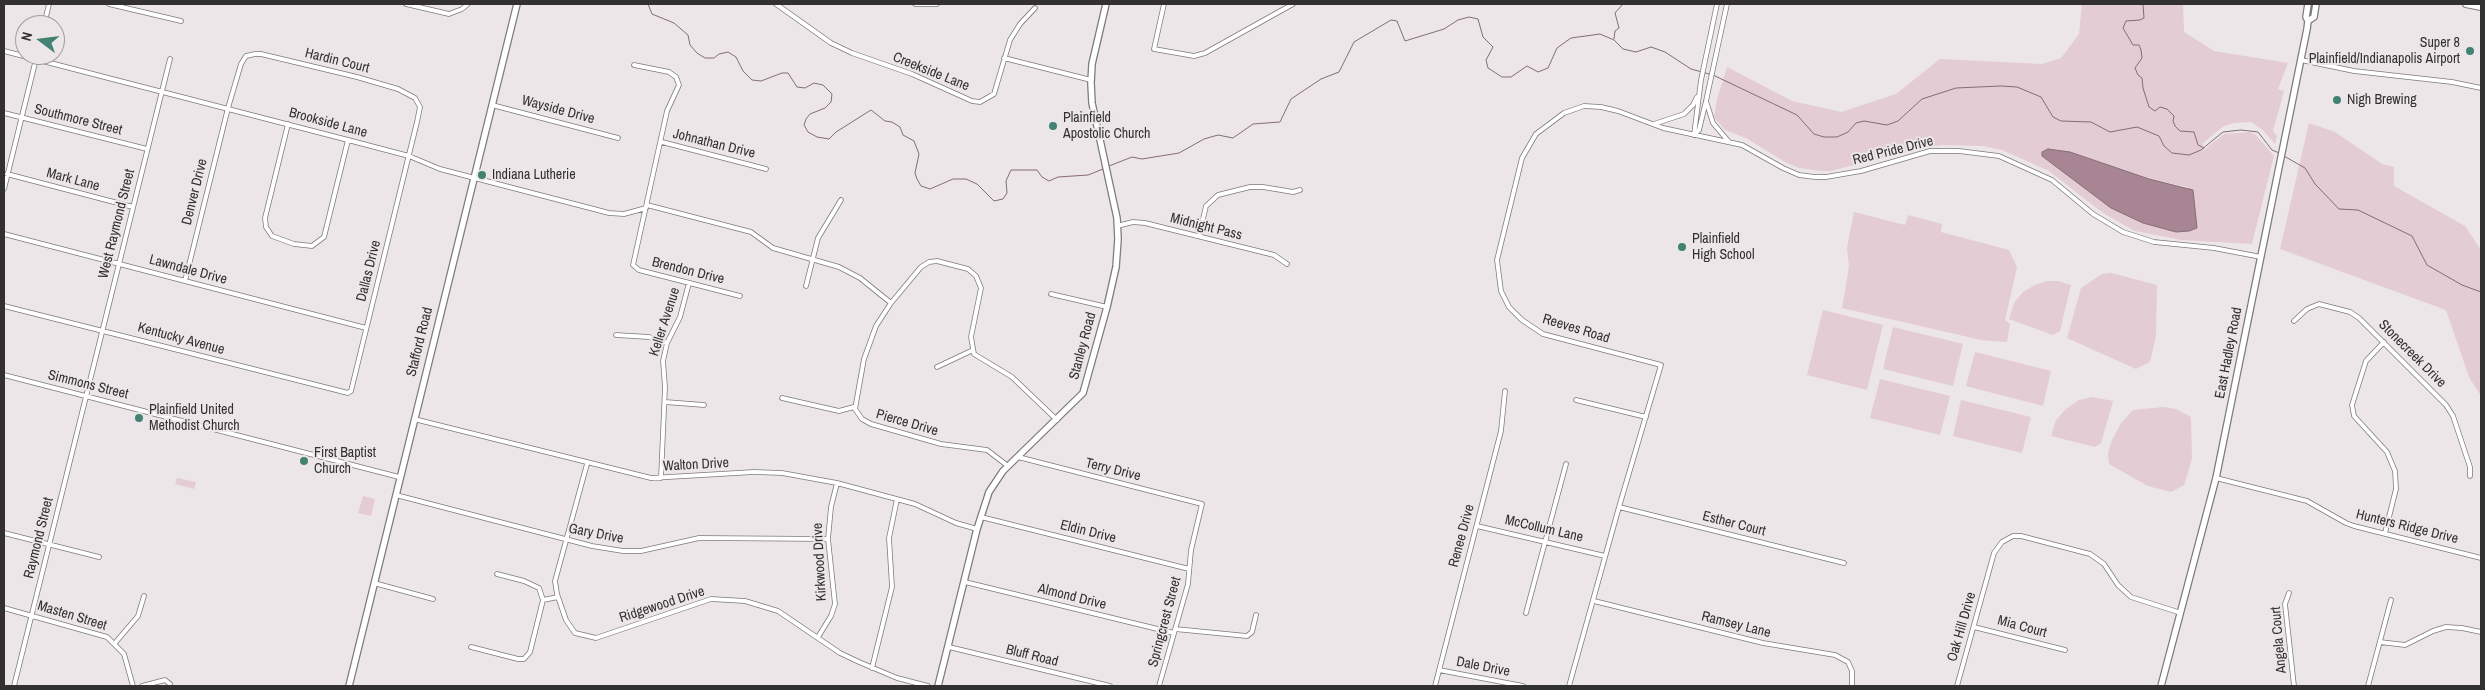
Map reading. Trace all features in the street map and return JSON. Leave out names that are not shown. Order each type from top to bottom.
[{"type":"main road","points":[[2466,4],[2481,7]]},
{"type":"street","points":[[109,4],[181,21]]},
{"type":"street","points":[[406,4],[449,14],[462,9],[468,4]]},
{"type":"street","name":"Stafford Road","points":[[349,686],[517,4]]},
{"type":"street","name":"Creekside Lane","points":[[776,4],[817,34],[852,53],[912,74],[976,102],[984,101],[994,94],[1004,58]]},
{"type":"street","points":[[915,4],[937,4]]},
{"type":"street","name":"Stanley Road","points":[[938,686],[977,529],[989,492],[1008,466],[1083,393],[1107,307],[1118,250],[1117,226],[1092,104],[1091,80],[1106,4]]},
{"type":"street","points":[[1164,4],[1154,49],[1200,55],[1293,4]]},
{"type":"street","points":[[1694,135],[1700,80],[1717,4]]},
{"type":"street","points":[[1694,135],[1699,130],[1727,4]]},
{"type":"street","name":"East Hadley Road","points":[[2161,686],[2216,478],[2301,60],[2308,21],[2306,17],[2308,4]]},
{"type":"street","name":"East Hadley Road","points":[[2308,21],[2314,17],[2316,4]]},
{"type":"street","points":[[1036,8],[1014,31],[1004,58],[1091,80]]},
{"type":"street","name":"Hardin Court","points":[[228,108],[241,64],[250,54],[262,54],[357,77],[406,92],[418,102],[420,113],[409,156]]},
{"type":"street","name":"West Raymond Street","points":[[86,396],[170,59]]},
{"type":"street","points":[[2301,60],[2354,71],[2452,82],[2481,88]]},
{"type":"street","points":[[634,64],[669,72],[678,81],[677,93],[668,111],[662,142]]},
{"type":"street","points":[[4,189],[34,65]]},
{"type":"street","name":"Brookside Lane","points":[[65,65],[409,156],[440,169],[616,214],[646,207],[751,232],[773,248],[839,267],[853,274],[891,303]]},
{"type":"street","points":[[1653,124],[1684,114],[1693,105],[1699,93]]},
{"type":"street","points":[[1706,101],[1710,117],[1729,142]]},
{"type":"street","name":"Wayside Drive","points":[[492,104],[618,138]]},
{"type":"street","name":"Reeves Road","points":[[1570,686],[1605,556],[1661,365],[1555,338],[1535,330],[1509,307],[1501,291],[1497,260],[1522,158],[1536,134],[1564,113],[1584,106],[1601,107],[1694,135]]},
{"type":"street","name":"Denver Drive","points":[[185,281],[228,108]]},
{"type":"street","name":"Southmore Street","points":[[4,113],[147,149]]},
{"type":"street","points":[[288,124],[265,218],[266,227],[272,236],[286,242],[312,246],[324,237],[348,140]]},
{"type":"street","name":"Red Pride Drive","points":[[1694,135],[1742,144],[1791,172],[1815,177],[1844,175],[1911,155],[1937,150],[1977,152],[1999,156],[2052,180],[2093,214],[2123,232],[2154,242],[2214,248],[2261,257]]},
{"type":"street","name":"Johnathan Drive","points":[[646,207],[662,142],[766,169]]},
{"type":"street","name":"Dallas Drive","points":[[351,391],[409,156]]},
{"type":"street","name":"Mark Lane","points":[[7,174],[132,207]]},
{"type":"street","points":[[1198,236],[1206,206],[1218,195],[1250,187],[1263,187],[1293,192],[1300,190]]},
{"type":"street","points":[[806,286],[821,230],[840,200]]},
{"type":"street","name":"Brendon Drive","points":[[646,207],[633,261],[634,267],[740,296]]},
{"type":"street","name":"Midnight Pass","points":[[1117,226],[1139,222],[1274,255],[1287,264]]},
{"type":"street","name":"Lawndale Drive","points":[[4,234],[366,328]]},
{"type":"street","points":[[782,398],[839,411],[854,407],[868,346],[876,326],[891,303],[921,267],[929,262],[937,261],[968,269],[981,283],[971,337],[974,354],[1012,376],[1057,420]]},
{"type":"street","name":"Keller Avenue","points":[[661,478],[664,402],[663,361],[667,343],[680,317],[689,283]]},
{"type":"street","points":[[1052,294],[1107,307]]},
{"type":"street","name":"Stonecreek Drive","points":[[2294,321],[2311,306],[2327,304],[2356,316],[2442,400],[2451,412],[2470,467],[2470,476]]},
{"type":"street","name":"Kentucky Avenue","points":[[4,306],[344,393],[351,391]]},
{"type":"street","points":[[616,335],[649,337],[667,343]]},
{"type":"street","points":[[2384,342],[2366,361],[2352,405],[2358,420],[2387,452],[2395,471],[2396,489],[2385,534]]},
{"type":"street","points":[[937,367],[973,350]]},
{"type":"street","name":"Simmons Street","points":[[4,375],[399,477]]},
{"type":"street","name":"Renee Drive","points":[[1434,686],[1501,431],[1505,391]]},
{"type":"street","name":"Raymond Street","points":[[14,686],[86,396]]},
{"type":"street","points":[[1576,400],[1646,417]]},
{"type":"street","points":[[664,402],[704,405]]},
{"type":"street","name":"Pierce Drive","points":[[854,407],[862,419],[871,424],[940,444],[987,450],[1008,466]]},
{"type":"street","name":"Walton Drive","points":[[414,419],[639,476],[661,478],[754,472],[782,473],[837,483],[898,499],[924,508],[956,524],[977,529]]},
{"type":"street","name":"Terry Drive","points":[[1018,457],[1202,504]]},
{"type":"street","name":"Ridgewood Drive","points":[[587,464],[555,581],[558,597],[570,629],[580,636],[599,638],[683,607],[722,599],[764,605],[782,613],[840,653],[872,668],[928,686]]},
{"type":"street","points":[[1526,613],[1544,540],[1566,464]]},
{"type":"street","name":"Hunters Ridge Drive","points":[[2216,478],[2307,501],[2346,524],[2481,558]]},
{"type":"street","name":"Kirkwood Drive","points":[[818,637],[832,616],[835,599],[828,540],[831,507],[837,483]]},
{"type":"street","name":"Gary Drive","points":[[395,495],[602,548],[631,551],[699,538],[828,540]]},
{"type":"street","points":[[872,668],[892,587],[889,538],[898,499]]},
{"type":"street","name":"Springcrest Street","points":[[1159,686],[1188,584],[1191,550],[1202,504]]},
{"type":"street","name":"Esther Court","points":[[1619,507],[1844,563]]},
{"type":"street","name":"Eldin Drive","points":[[981,517],[1189,569]]},
{"type":"street","name":"McCollum Lane","points":[[1477,526],[1544,540],[1605,556]]},
{"type":"street","points":[[4,533],[99,557]]},
{"type":"street","name":"Oak Hill Drive","points":[[1956,686],[1998,547],[2007,538],[2021,536],[2090,554],[2104,564],[2118,585],[2131,597],[2181,613]]},
{"type":"street","points":[[471,648],[524,659],[530,652],[542,600],[538,588],[524,581],[496,574]]},
{"type":"street","points":[[374,582],[433,599]]},
{"type":"street","name":"Almond Drive","points":[[965,582],[1175,631],[1247,636],[1252,632],[1256,615]]},
{"type":"street","name":"Angela Court","points":[[2289,593],[2285,604],[2294,686]]},
{"type":"street","points":[[114,643],[134,622],[144,596]]},
{"type":"street","points":[[542,600],[558,597]]},
{"type":"street","points":[[2368,686],[2391,600]]},
{"type":"street","name":"Ramsey Lane","points":[[1594,601],[1777,646],[1835,655],[1848,662],[1852,672],[1852,686]]},
{"type":"street","name":"Masten Street","points":[[4,608],[97,633],[114,643],[124,654],[133,686]]},
{"type":"street","name":"Mia Court","points":[[1974,627],[2065,650]]},
{"type":"street","points":[[2380,642],[2405,644],[2432,631],[2446,627],[2481,632]]},
{"type":"street","name":"Bluff Road","points":[[949,647],[1110,686]]},
{"type":"street","name":"Dale Drive","points":[[1439,670],[1523,686]]},
{"type":"street","points":[[142,686],[165,680],[170,684]]},
{"type":"shaded area","points":[[2082,4],[2183,4],[2184,32],[2214,51],[2288,63],[2278,89],[2284,91],[2273,131],[2277,136],[2275,144],[2263,130],[2251,122],[2234,123],[2224,126],[2203,143],[2204,150],[2224,134],[2250,132],[2256,135],[2274,156],[2252,244],[2181,240],[2135,231],[2103,213],[2049,171],[2002,150],[1983,146],[1942,145],[1919,148],[1831,171],[1821,171],[1799,168],[1785,162],[1746,138],[1725,130],[1714,117],[1717,99],[1727,67],[1792,101],[1841,112],[1896,94],[1940,59],[2042,64],[2061,58],[2079,34]],"holes":[[[2048,149],[2070,152],[2149,179],[2187,187],[2189,231],[2176,232],[2143,223],[2042,156]]]},
{"type":"shaded area","points":[[2309,123],[2335,132],[2382,164],[2394,167],[2394,186],[2465,226],[2481,250],[2481,396],[2469,377],[2446,310],[2280,249]]},
{"type":"shaded area","points":[[2048,149],[2070,152],[2149,179],[2193,190],[2197,228],[2176,232],[2143,223],[2111,208],[2042,156],[2042,152]]},
{"type":"shaded area","points":[[1854,212],[1905,225],[1908,215],[1942,224],[1941,232],[2009,250],[2017,267],[2005,320],[2010,324],[2007,342],[1981,340],[1842,308],[1849,267],[1847,248]]},
{"type":"shaded area","points":[[2111,273],[2157,285],[2156,336],[2150,362],[2136,369],[2067,338],[2081,288],[2102,274]]},
{"type":"shaded area","points":[[2047,281],[2058,281],[2071,285],[2060,331],[2053,335],[2009,319],[2014,303],[2023,292]]},
{"type":"shaded area","points":[[1823,310],[1883,325],[1867,390],[1807,375]]},
{"type":"shaded area","points":[[1893,327],[1963,344],[1953,386],[1883,369]]},
{"type":"shaded area","points":[[1975,352],[2051,371],[2043,406],[1966,386]]},
{"type":"shaded area","points":[[1880,379],[1950,396],[1940,435],[1870,418]]},
{"type":"shaded area","points":[[2093,397],[2113,401],[2101,443],[2095,447],[2051,436],[2056,420],[2066,409],[2079,400]]},
{"type":"shaded area","points":[[1961,400],[2031,417],[2022,453],[1953,436]]},
{"type":"shaded area","points":[[2163,407],[2176,409],[2191,417],[2192,459],[2184,485],[2171,492],[2148,486],[2109,464],[2108,453],[2112,440],[2121,423],[2133,410]]},
{"type":"shaded area","points":[[177,478],[196,482],[194,489],[175,484]]},
{"type":"shaded area","points":[[363,496],[375,499],[371,516],[358,513]]},
{"type":"waterway","points":[[648,4],[652,14],[674,23],[688,35],[690,45],[697,53],[705,58],[714,58],[719,54],[728,52],[736,57],[743,71],[752,80],[761,81],[782,73],[788,73],[797,87],[805,88],[814,83],[823,85],[832,94],[831,102],[825,108],[810,114],[804,125],[808,132],[817,137],[829,139],[836,132],[871,110],[885,121],[892,122],[900,127],[903,135],[914,141],[919,154],[915,173],[921,186],[930,189],[953,179],[966,179],[977,184],[994,201],[1003,199],[1007,193],[1006,181],[1011,170],[1037,170],[1042,177],[1049,181],[1058,177],[1088,175],[1103,169]]},
{"type":"waterway","points":[[1614,39],[1615,31],[1619,28],[1615,13],[1623,4]]},
{"type":"waterway","points":[[2143,4],[2144,18],[2126,21],[2123,28],[2133,45],[2139,45],[2141,50],[2142,58],[2135,68],[2138,75],[2142,78],[2149,107],[2155,111],[2160,107],[2167,109],[2174,116],[2175,126],[2180,131],[2194,132],[2198,145],[2204,148]]},
{"type":"waterway","points":[[1109,166],[1132,157],[1142,159],[1179,153],[1204,139],[1218,135],[1233,138],[1253,124],[1280,122],[1291,99],[1321,79],[1339,72],[1354,42],[1391,20],[1397,21],[1405,41],[1444,29],[1458,20],[1469,17],[1478,19],[1483,37],[1493,47],[1486,60],[1488,68],[1502,77],[1511,77],[1527,66],[1538,72],[1548,68],[1557,48],[1571,38],[1600,34],[1614,40],[1623,49],[1636,52],[1651,47],[1665,52],[1691,69],[1709,74]]},
{"type":"waterway","points":[[1713,75],[1797,115],[1814,134],[1824,137],[1837,137],[1848,132],[1856,123],[1864,121],[1887,125],[1898,121],[1922,99],[1956,88],[2001,86],[2017,87],[2041,97],[2053,117],[2061,121],[2091,122],[2110,132],[2137,127],[2159,136],[2164,146],[2172,153],[2189,155],[2201,150],[2223,132],[2241,130],[2258,132],[2272,150],[2279,153]]},
{"type":"waterway","points":[[2284,156],[2305,168],[2315,184],[2339,209],[2358,210],[2412,236],[2427,265],[2462,285],[2481,292]]},
{"type":"place","name":"Super 8 Plainfield/Indianapolis Airport","points":[[2470,51]]},
{"type":"place","name":"Nigh Brewing","points":[[2337,100]]},
{"type":"place","name":"Plainfield Apostolic Church","points":[[1053,126]]},
{"type":"place","name":"Indiana Lutherie","points":[[482,175]]},
{"type":"place","name":"Plainfield High School","points":[[1682,247]]},
{"type":"place","name":"Plainfield United Methodist Church","points":[[139,418]]},
{"type":"place","name":"First Baptist Church","points":[[304,461]]}]
